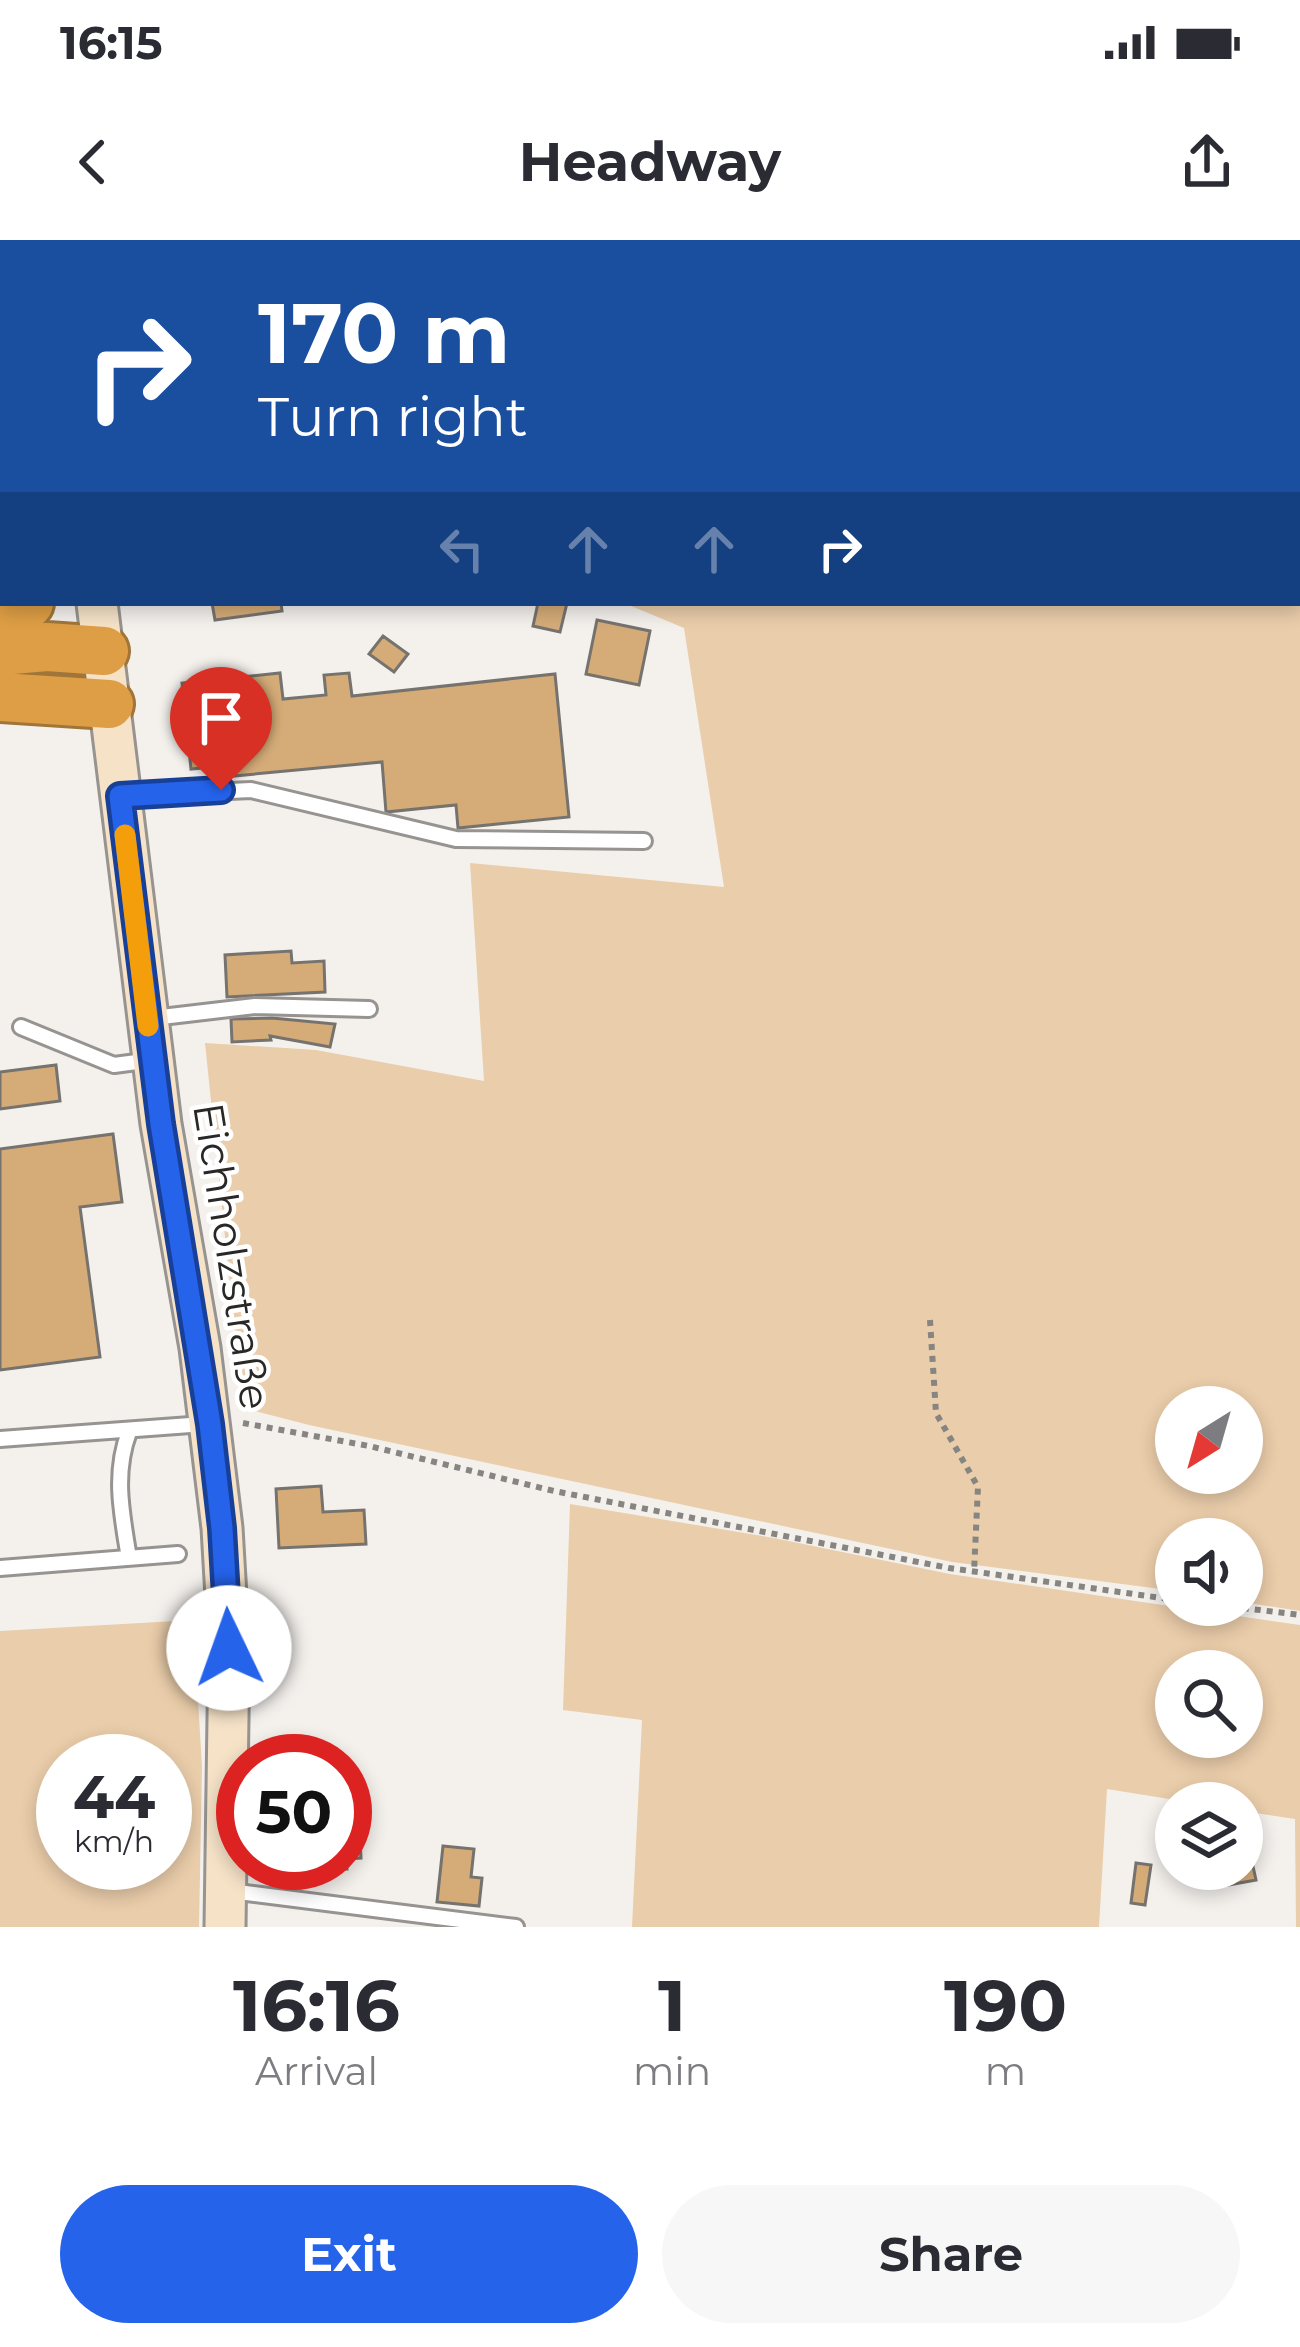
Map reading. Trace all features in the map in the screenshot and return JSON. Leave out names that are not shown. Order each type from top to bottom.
[{"type":"highway","points":[[0,633],[26,606]]},
{"type":"highway","points":[[0,651],[46,646],[104,651]]},
{"type":"highway","points":[[0,697],[109,704]]},
{"type":"main road","name":"Eichholzstraße","points":[[97,606],[153,1060],[222,1528],[229,1648],[225,1909]]},
{"type":"lane","points":[[120,796],[251,790],[456,839],[644,841]]},
{"type":"lane","points":[[148,1019],[255,1006],[369,1010]]},
{"type":"lane","points":[[21,1027],[114,1065],[153,1060]]},
{"type":"lane","points":[[0,1439],[210,1424]]},
{"type":"lane","points":[[129,1432],[122,1450],[119,1494],[129,1558]]},
{"type":"lane","points":[[0,1568],[178,1553]]},
{"type":"lane","points":[[225,1909],[516,1927]]},
{"type":"path","points":[[930,1320],[936,1413],[978,1487],[974,1572]]},
{"type":"path","points":[[210,1424],[242,1423],[369,1446],[554,1490],[974,1572],[1155,1597]]},
{"type":"path","points":[[1263,1610],[1300,1615]]},
{"type":"shaded area","points":[[631,606],[1300,606],[1300,1611],[1263,1605],[1263,1518],[1155,1518],[1155,1588],[952,1562],[247,1409],[242,1400],[205,1043],[316,1050],[484,1081],[470,863],[724,887],[684,628]]},
{"type":"shaded area","points":[[570,1504],[950,1574],[1155,1604],[1155,1626],[1263,1626],[1263,1620],[1300,1625],[1300,1927],[1296,1927],[1295,1819],[1263,1814],[1263,1782],[1155,1782],[1155,1797],[1107,1789],[1099,1927],[632,1927],[642,1720],[563,1710]]},
{"type":"shaded area","points":[[193,1620],[202,1766],[199,1927],[0,1927],[0,1631]]},
{"type":"building","points":[[213,606],[281,606],[282,611],[215,620]]},
{"type":"building","points":[[537,606],[566,606],[560,632],[533,626]]},
{"type":"building","points":[[597,620],[650,631],[639,685],[586,674]]},
{"type":"building","points":[[383,636],[408,654],[394,672],[369,654]]},
{"type":"building","points":[[280,673],[283,699],[326,695],[324,675],[349,673],[352,696],[555,674],[569,817],[458,828],[456,805],[386,812],[382,762],[234,776],[233,765],[191,769],[182,683]]},
{"type":"building","points":[[291,951],[292,963],[324,961],[325,992],[227,997],[225,955]]},
{"type":"building","points":[[231,1019],[335,1024],[330,1047],[270,1036],[271,1040],[232,1042]]},
{"type":"building","points":[[56,1065],[60,1101],[0,1109],[0,1072]]},
{"type":"building","points":[[113,1134],[122,1202],[80,1207],[100,1357],[0,1370],[0,1149]]},
{"type":"building","points":[[321,1486],[323,1512],[364,1510],[366,1544],[279,1548],[276,1489]]},
{"type":"building","points":[[443,1846],[474,1849],[471,1877],[482,1878],[479,1906],[437,1902]]},
{"type":"building","points":[[1136,1863],[1151,1865],[1145,1905],[1131,1903]]},
{"type":"slow traffic","points":[[125,835],[148,1026]]},
{"type":"route","points":[[221,790],[120,796],[161,1124],[210,1424],[229,1648]]}]
